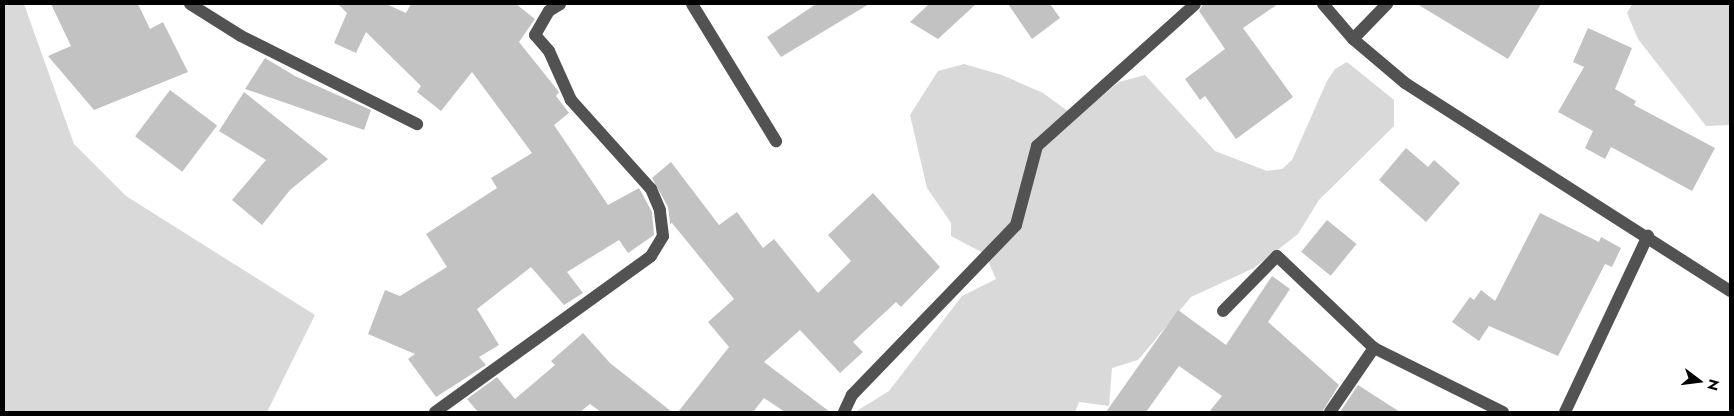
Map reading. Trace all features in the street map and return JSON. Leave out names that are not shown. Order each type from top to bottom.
[{"type":"street","points":[[190,4],[241,36],[417,124]]},
{"type":"street","points":[[435,412],[651,256],[663,236],[660,210],[651,189],[571,100],[548,51],[535,35],[549,11],[560,4]]},
{"type":"street","points":[[692,4],[776,141]]},
{"type":"street","points":[[844,412],[852,395],[1016,224],[1037,146],[1195,4]]},
{"type":"street","points":[[1323,4],[1353,39],[1405,83],[1648,236],[1730,291]]},
{"type":"street","points":[[1353,39],[1388,4]]},
{"type":"street","points":[[1565,412],[1648,236]]},
{"type":"street","points":[[1223,311],[1277,256],[1374,348],[1503,412]]},
{"type":"street","points":[[1330,412],[1374,348]]},
{"type":"shaded area","points":[[4,4],[24,4],[74,144],[126,196],[315,315],[267,412],[4,412]]},
{"type":"shaded area","points":[[1632,4],[1730,4],[1730,125],[1706,126],[1638,39],[1627,13]]},
{"type":"shaded area","points":[[1347,62],[1394,100],[1394,126],[1319,200],[1298,234],[1254,268],[1191,297],[1138,360],[1112,368],[1109,406],[1079,402],[1075,412],[855,412],[889,391],[962,296],[996,279],[985,254],[951,236],[951,223],[927,188],[910,115],[938,71],[964,64],[1002,75],[1043,93],[1076,117],[1119,82],[1145,75],[1215,151],[1267,171],[1282,169],[1292,160],[1327,81],[1335,69]]},
{"type":"building","points":[[51,4],[138,4],[150,29],[163,22],[188,72],[94,110],[48,56],[71,46]]},
{"type":"building","points":[[338,4],[386,4],[406,13],[411,4],[516,4],[535,19],[519,42],[559,92],[556,96],[569,113],[554,125],[608,205],[639,188],[652,212],[654,235],[628,253],[619,240],[567,272],[583,293],[564,305],[531,267],[477,309],[499,345],[479,357],[486,365],[436,397],[408,359],[415,354],[368,334],[385,290],[400,296],[447,267],[426,234],[497,188],[491,178],[532,153],[472,72],[441,111],[417,92],[421,86],[366,32],[356,53],[334,43],[347,13]]},
{"type":"building","points":[[816,4],[869,4],[781,57],[767,37]]},
{"type":"building","points":[[929,4],[976,4],[938,39],[910,22]]},
{"type":"building","points":[[1008,4],[1050,4],[1060,18],[1032,39]]},
{"type":"building","points":[[1203,4],[1278,4],[1243,28],[1293,97],[1236,139],[1205,96],[1200,100],[1185,79],[1225,49],[1199,11]]},
{"type":"building","points":[[1417,4],[1541,4],[1508,59]]},
{"type":"building","points":[[1588,28],[1632,48],[1615,89],[1636,101],[1634,105],[1715,148],[1692,191],[1611,147],[1605,159],[1585,148],[1593,131],[1558,112],[1584,67],[1573,62]]},
{"type":"building","points":[[265,58],[295,76],[371,110],[364,130],[245,89]]},
{"type":"building","points":[[170,90],[217,126],[182,172],[135,136]]},
{"type":"building","points":[[244,92],[328,159],[290,190],[262,225],[232,200],[266,160],[219,131]]},
{"type":"building","points":[[1406,148],[1428,167],[1434,160],[1460,183],[1426,222],[1379,180]]},
{"type":"building","points":[[671,162],[719,225],[737,212],[763,248],[774,239],[818,293],[851,261],[828,235],[873,193],[940,267],[901,307],[896,302],[853,342],[863,352],[840,373],[800,330],[764,362],[830,412],[785,412],[764,398],[753,412],[678,412],[729,347],[708,322],[734,299],[672,223],[670,224],[668,207],[652,178]]},
{"type":"building","points":[[1540,213],[1599,242],[1601,237],[1621,248],[1612,267],[1605,264],[1558,356],[1489,326],[1479,341],[1452,322],[1470,297],[1474,300],[1481,290],[1495,301]]},
{"type":"building","points":[[1327,220],[1357,244],[1331,276],[1301,252]]},
{"type":"building","points":[[1272,276],[1290,289],[1268,322],[1339,385],[1322,412],[1209,412],[1222,396],[1179,366],[1146,412],[1106,412],[1178,310],[1226,345]]},
{"type":"building","points":[[583,333],[610,363],[672,412],[601,412],[590,404],[580,412],[478,412],[467,399],[497,377],[515,399],[555,365],[551,361]]},
{"type":"building","points":[[1358,385],[1400,412],[1340,412]]}]
